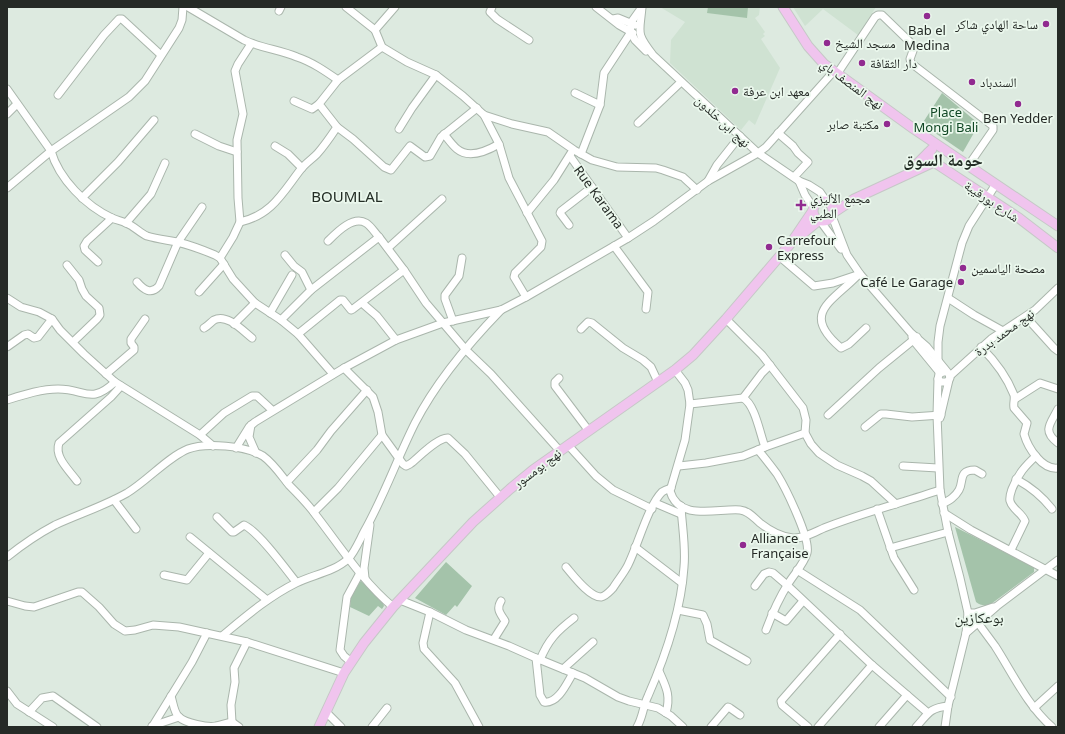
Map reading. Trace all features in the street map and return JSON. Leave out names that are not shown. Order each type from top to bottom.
[{"type":"main road","name":"نهج المنصف باي","points":[[783,7],[814,54],[824,64],[937,144]]},
{"type":"main road","name":"نهج بومسور","points":[[904,176],[937,144]]},
{"type":"main road","name":"شارع بورقيبة","points":[[937,144],[1058,226]]},
{"type":"main road","name":"شارع بورقيبة","points":[[928,153],[934,162],[1019,218],[1058,248]]},
{"type":"main road","name":"نهج بومسور","points":[[791,243],[820,221],[825,221],[854,199],[934,162]]},
{"type":"main road","name":"نهج بومسور","points":[[318,727],[344,673],[364,643],[393,607],[473,522],[523,478],[675,370],[693,354],[726,319],[791,243],[819,202],[854,199]]},
{"type":"main road","points":[[828,202],[833,209],[832,215]]},
{"type":"main road","points":[[813,209],[815,218],[820,221]]},
{"type":"street","points":[[7,188],[51,151],[130,97],[145,81],[179,28],[182,20],[183,7]]},
{"type":"street","points":[[188,7],[234,35],[252,44],[277,50],[305,60],[338,80]]},
{"type":"street","points":[[346,7],[375,30],[382,47],[407,62],[436,75],[464,96],[484,115],[499,144],[509,178],[527,213],[540,234],[542,241],[541,247],[515,274],[514,277],[526,297]]},
{"type":"street","points":[[375,30],[395,7]]},
{"type":"street","points":[[492,7],[490,12],[497,19],[529,40]]},
{"type":"street","name":"نهج ابن خلدون","points":[[596,7],[613,19],[618,25],[631,32],[638,43],[653,55],[758,153],[797,179],[820,192],[828,202]]},
{"type":"street","points":[[581,154],[600,105],[604,73],[631,32],[631,24],[636,13],[642,7]]},
{"type":"street","points":[[639,30],[642,7]]},
{"type":"street","points":[[236,448],[243,435],[251,425],[272,410],[333,374],[396,340],[443,323],[501,310],[526,297],[628,238],[654,221],[708,181],[758,153],[766,147],[835,72],[878,15],[882,15],[912,44],[914,48],[910,59],[911,63],[993,126],[993,130],[968,166]]},
{"type":"street","name":"نهج ابن خلدون","points":[[613,19],[618,18],[631,24],[639,30],[642,40],[653,55]]},
{"type":"street","points":[[58,95],[112,25],[119,19],[122,19],[161,55]]},
{"type":"street","name":"نهج ابن خلدون","points":[[631,32],[639,30]]},
{"type":"street","points":[[199,292],[222,261],[240,222],[237,140],[243,114],[236,68],[252,44]]},
{"type":"street","points":[[294,101],[312,109],[319,104],[338,80],[382,47]]},
{"type":"street","points":[[399,129],[436,75]]},
{"type":"street","points":[[638,123],[681,82]]},
{"type":"street","points":[[7,89],[51,151],[66,180],[82,198],[112,218],[126,223],[146,235],[163,240],[178,242],[212,253],[222,261],[239,287],[254,303],[281,320],[298,334],[333,374]]},
{"type":"street","points":[[574,93],[600,105]]},
{"type":"street","points":[[7,114],[17,104]]},
{"type":"street","points":[[319,104],[337,127],[354,139],[389,170],[410,146],[425,157],[430,156],[437,142],[444,134],[476,108]]},
{"type":"street","points":[[484,115],[512,124],[548,132],[572,153],[581,154],[592,160],[612,166],[656,168],[683,177],[696,190]]},
{"type":"street","points":[[82,198],[118,162],[154,120]]},
{"type":"street","points":[[240,222],[255,218],[271,207],[284,194],[302,168],[330,138],[337,127]]},
{"type":"street","points":[[778,133],[808,162],[797,179],[813,209]]},
{"type":"street","points":[[195,134],[219,146],[237,152]]},
{"type":"street","points":[[444,134],[456,149],[465,153],[480,152],[499,144]]},
{"type":"street","points":[[708,181],[717,164],[740,136]]},
{"type":"street","points":[[275,146],[288,154],[302,168]]},
{"type":"street","points":[[527,213],[554,180],[572,153]]},
{"type":"street","name":"Rue Karama","points":[[572,153],[592,187],[628,238]]},
{"type":"street","points":[[126,223],[151,194],[166,163]]},
{"type":"street","points":[[946,725],[948,706],[966,633],[968,613],[948,532],[940,490],[938,468],[938,428],[943,375],[938,360],[938,342],[940,326],[962,243],[969,226],[996,184]]},
{"type":"street","points":[[569,225],[560,213],[561,211],[592,187]]},
{"type":"street","points":[[388,248],[442,199]]},
{"type":"street","points":[[137,282],[145,290],[150,292],[160,286],[178,242],[202,207]]},
{"type":"street","points":[[832,215],[847,255],[859,275],[914,336],[938,360]]},
{"type":"street","points":[[98,262],[85,250],[84,246],[86,241],[112,218]]},
{"type":"street","points":[[328,241],[352,222],[359,221],[366,223],[388,248],[423,300],[466,350],[491,374],[560,451]]},
{"type":"street","points":[[820,221],[847,255]]},
{"type":"street","points":[[281,320],[311,290],[379,237]]},
{"type":"street","points":[[614,246],[648,292],[646,308]]},
{"type":"street","points":[[285,255],[294,266],[302,272],[311,290]]},
{"type":"street","points":[[779,256],[814,286],[833,283],[859,275]]},
{"type":"street","points":[[453,321],[445,295],[459,276],[462,258]]},
{"type":"street","points":[[67,265],[79,280],[82,290],[86,296],[99,308],[100,315],[73,342]]},
{"type":"street","points":[[298,334],[340,300],[343,300],[351,310],[404,270]]},
{"type":"street","points":[[270,313],[292,275]]},
{"type":"street","points":[[859,275],[828,303],[822,313],[821,318],[824,330],[841,348],[849,344],[866,328]]},
{"type":"street","name":"نهج محمد بدرة","points":[[943,375],[1003,331],[1026,317],[1058,288]]},
{"type":"street","points":[[7,298],[21,307],[39,312],[52,319],[60,330],[118,384],[200,435],[213,446]]},
{"type":"street","points":[[948,298],[974,315],[1003,331]]},
{"type":"street","points":[[234,324],[254,303]]},
{"type":"street","points":[[362,303],[377,316],[396,340]]},
{"type":"street","points":[[222,636],[267,600],[296,582],[334,568],[348,559],[371,520],[422,410],[440,382],[501,310]]},
{"type":"street","points":[[1026,317],[1058,351]]},
{"type":"street","points":[[7,347],[24,335],[28,334],[34,338],[38,337],[52,319]]},
{"type":"street","points":[[106,374],[134,350],[131,339],[145,319]]},
{"type":"street","points":[[204,328],[215,320],[225,319],[252,338]]},
{"type":"street","points":[[726,319],[753,345],[803,408],[806,420],[805,433],[811,444],[826,459],[871,481],[896,504]]},
{"type":"street","points":[[581,328],[588,322],[592,323],[622,348],[643,360],[651,367],[658,382]]},
{"type":"street","points":[[914,336],[943,375],[939,415]]},
{"type":"street","points":[[828,415],[914,336]]},
{"type":"street","points":[[981,347],[993,358],[1006,378],[1015,399]]},
{"type":"street","points":[[743,398],[770,365]]},
{"type":"street","points":[[344,368],[373,397],[382,435],[403,464],[406,466],[410,464],[437,442],[444,438],[448,438],[465,454],[500,498]]},
{"type":"street","points":[[675,370],[688,390],[690,404],[686,440],[671,488],[673,497],[681,506],[694,511],[702,512],[743,510],[768,529],[793,538],[806,536],[839,522],[940,490]]},
{"type":"street","points":[[558,378],[554,384],[556,389],[589,430]]},
{"type":"street","points":[[1058,390],[1040,383],[1015,399],[1013,403],[1014,408],[1027,423],[1024,434],[1036,456],[1043,464],[1050,468],[1058,468]]},
{"type":"street","points":[[7,400],[57,389],[97,394],[118,384]]},
{"type":"street","points":[[77,481],[57,454],[59,443],[111,397],[118,384]]},
{"type":"street","points":[[287,482],[317,450],[330,431],[367,390]]},
{"type":"street","points":[[200,435],[224,413],[252,396],[257,396],[272,410]]},
{"type":"street","points":[[690,404],[743,398],[748,402],[754,413],[762,448],[782,484],[806,536],[808,552],[787,585],[772,613],[766,630]]},
{"type":"street","points":[[1058,409],[1048,430],[1052,439],[1058,444]]},
{"type":"street","points":[[865,427],[881,414],[912,418],[939,415]]},
{"type":"street","points":[[251,425],[249,435],[256,453]]},
{"type":"street","points":[[678,466],[706,464],[743,456],[805,433]]},
{"type":"street","points":[[314,512],[338,488],[382,435]]},
{"type":"street","points":[[568,445],[596,476],[613,490],[653,506],[681,514]]},
{"type":"street","points":[[7,557],[19,547],[54,526],[114,500],[137,486],[177,455],[188,449],[213,446],[236,448],[256,453],[263,456],[269,462],[314,512],[348,559],[377,593],[393,607]]},
{"type":"street","points":[[1012,550],[1025,523],[1023,517],[1010,501],[1009,497],[1016,479],[1023,467],[1036,456]]},
{"type":"street","points":[[902,466],[938,468]]},
{"type":"street","points":[[942,504],[950,500],[956,494],[960,488],[962,476],[966,472],[974,470],[982,474]]},
{"type":"street","points":[[1016,479],[1032,488],[1039,494],[1052,510]]},
{"type":"street","points":[[566,567],[589,592],[601,597],[609,592],[628,564],[653,506],[663,492],[671,488]]},
{"type":"street","points":[[114,500],[136,529]]},
{"type":"street","points":[[637,727],[643,715],[644,704],[659,671],[672,636],[678,610],[684,566],[681,506]]},
{"type":"street","points":[[877,509],[890,548],[900,569],[914,590]]},
{"type":"street","points":[[944,513],[971,530],[1012,550],[1058,576]]},
{"type":"street","points":[[217,517],[232,532],[244,525],[250,529],[270,550],[296,582]]},
{"type":"street","points":[[351,662],[340,650],[348,598],[363,576],[371,520]]},
{"type":"street","points":[[890,548],[948,532]]},
{"type":"street","points":[[190,537],[267,600]]},
{"type":"street","points":[[635,547],[682,583]]},
{"type":"street","points":[[164,575],[187,580],[210,553]]},
{"type":"street","points":[[966,633],[996,606],[1058,560]]},
{"type":"street","points":[[797,570],[860,610],[951,697]]},
{"type":"street","points":[[755,586],[764,574],[769,572],[773,573],[872,665],[928,713]]},
{"type":"street","points":[[7,601],[34,607],[82,592],[89,597],[114,624],[125,631],[153,625],[169,625],[247,642],[344,673]]},
{"type":"street","points":[[400,600],[430,612],[466,630],[494,639],[585,678],[618,697],[658,708],[683,727]]},
{"type":"street","points":[[494,639],[505,621],[498,611],[498,605],[501,601]]},
{"type":"street","points":[[772,613],[786,620],[803,601]]},
{"type":"street","points":[[968,613],[975,613],[996,606]]},
{"type":"street","points":[[678,610],[703,615],[708,624],[710,640],[747,662]]},
{"type":"street","points":[[430,612],[423,643],[424,649],[455,683],[479,727]]},
{"type":"street","points":[[573,673],[558,695],[551,702],[544,702],[540,695],[538,659],[549,641],[558,631],[574,618]]},
{"type":"street","points":[[978,623],[995,646],[1012,676],[1034,708],[1052,727]]},
{"type":"street","points":[[152,727],[192,662],[207,633]]},
{"type":"street","points":[[808,727],[782,705],[781,701],[840,634]]},
{"type":"street","points":[[232,722],[231,705],[235,682],[234,668],[247,642]]},
{"type":"street","points":[[563,669],[593,642]]},
{"type":"street","points":[[818,727],[872,665]]},
{"type":"street","points":[[659,671],[668,692],[669,699],[666,713]]},
{"type":"street","points":[[1034,708],[1058,686]]},
{"type":"street","points":[[7,691],[17,704],[53,727]]},
{"type":"street","points":[[29,712],[42,698],[50,695],[96,727]]},
{"type":"street","points":[[879,727],[907,695]]},
{"type":"street","points":[[171,696],[179,717],[207,726],[216,726],[232,722],[239,727]]},
{"type":"street","points":[[916,727],[928,713],[935,708],[948,706]]},
{"type":"street","points":[[711,727],[728,707],[740,714]]},
{"type":"street","points":[[372,727],[387,708]]},
{"type":"street","points":[[326,712],[341,727]]},
{"type":"street","points":[[152,727],[179,717]]},
{"type":"street","points":[[794,727],[800,721]]},
{"type":"shaded area","name":"معهد ابن عرفة","points":[[660,7],[760,7],[759,15],[755,18],[765,32],[763,34],[765,36],[761,39],[780,68],[755,125],[749,120],[741,130],[670,63],[671,40],[685,22]]},
{"type":"shaded area","points":[[793,7],[876,7],[858,35],[823,9],[805,26]]},
{"type":"green space","points":[[708,7],[748,7],[747,18],[707,13]]},
{"type":"green space","name":"Place Mongi Bali","points":[[942,93],[979,124],[963,152],[922,124]]},
{"type":"green space","points":[[955,527],[1034,567],[1034,572],[991,604],[983,605],[976,602]]},
{"type":"green space","points":[[446,562],[472,586],[457,607],[455,605],[446,615],[415,598]]},
{"type":"green space","points":[[361,581],[383,603],[384,606],[382,609],[378,606],[369,616],[350,607],[351,597]]},
{"type":"place","name":"Bab el Medina","points":[[927,16]]},
{"type":"place","name":"ساحة الهادي شاكر","points":[[1046,24]]},
{"type":"place","name":"مسجد الشيخ","points":[[827,43]]},
{"type":"place","name":"دار الثقافة","points":[[862,63]]},
{"type":"place","name":"السندباد","points":[[972,82]]},
{"type":"place","name":"معهد ابن عرفة","points":[[735,91]]},
{"type":"place","name":"Ben Yedder","points":[[1018,104]]},
{"type":"place","name":"مكتبة صابر","points":[[887,124]]},
{"type":"place","name":"مجمع الأليزي الطبي","points":[[801,205]]},
{"type":"place","name":"Carrefour Express","points":[[769,247]]},
{"type":"place","name":"مصحة الياسمين","points":[[963,268]]},
{"type":"place","name":"Café Le Garage","points":[[961,282]]},
{"type":"place","name":"Alliance Française","points":[[743,545]]},
{"type":"district","name":"حومة السوق","points":[[943,160]]},
{"type":"district","name":"BOUMLAL","points":[[347,197]]},
{"type":"district","name":"بوعكازين","points":[[979,618]]}]
